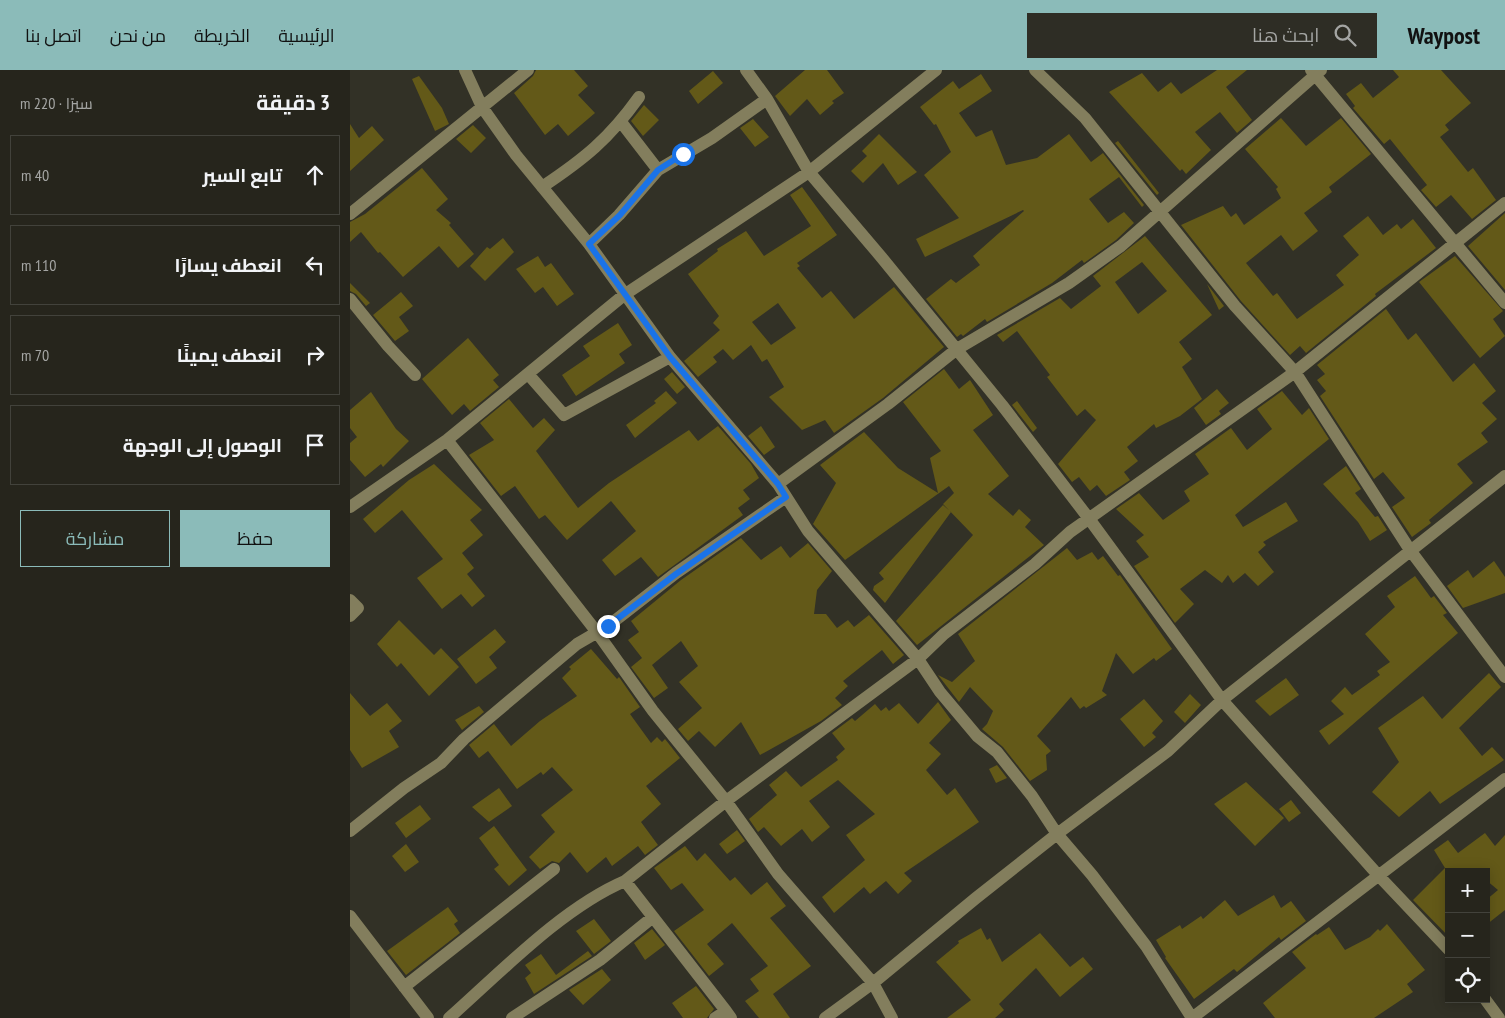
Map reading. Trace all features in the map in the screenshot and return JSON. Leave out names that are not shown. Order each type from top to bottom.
[{"type":"street","points":[[465,70],[482,107],[516,155],[589,244],[670,357],[778,484],[808,531],[918,660],[940,692],[977,736],[997,752],[1032,796],[1058,834],[1146,946],[1192,1018],[1505,779]]},
{"type":"street","points":[[350,214],[528,70]]},
{"type":"street","points":[[746,70],[767,99],[809,172],[957,349],[1090,520],[1222,700],[1378,875],[1445,946]]},
{"type":"street","points":[[350,507],[447,440],[624,295],[809,172],[936,70]]},
{"type":"street","points":[[1035,70],[1085,118],[1235,306],[1295,372],[1410,550],[1505,677]]},
{"type":"street","points":[[778,484],[888,404],[957,349],[1069,283],[1121,246],[1316,72],[1505,304]]},
{"type":"street","points":[[542,187],[595,150],[621,122],[639,97]]},
{"type":"street","points":[[589,244],[620,215],[658,170],[712,138],[767,99]]},
{"type":"street","points":[[621,122],[658,170]]},
{"type":"street","points":[[449,1018],[549,930],[608,888],[626,881],[726,801],[918,660],[944,634],[1035,564],[1070,532],[1090,520],[1295,372],[1505,202]]},
{"type":"street","points":[[350,299],[388,346],[415,375]]},
{"type":"street","points":[[528,374],[564,415],[670,357]]},
{"type":"street","points":[[447,440],[596,631],[653,711],[726,801],[778,874],[873,983],[892,1018]]},
{"type":"street","points":[[825,1018],[873,983],[961,909],[1168,751],[1222,700],[1505,476]]},
{"type":"street","points":[[350,831],[404,788],[441,763],[464,739],[578,644],[596,631],[608,626],[676,574],[786,497]]},
{"type":"street","points":[[350,600],[358,608],[350,616]]},
{"type":"street","points":[[404,987],[554,869]]},
{"type":"street","points":[[626,881],[724,1016]]},
{"type":"street","points":[[350,916],[428,1018]]},
{"type":"street","points":[[512,1018],[600,960],[653,917]]},
{"type":"street","points":[[1489,1003],[1499,1018]]},
{"type":"building","points":[[536,70],[574,70],[588,86],[578,95],[595,113],[568,136],[558,124],[545,135],[514,93],[533,76]]},
{"type":"building","points":[[805,70],[827,70],[844,93],[832,101],[834,103],[820,115],[807,99],[790,116],[775,96]]},
{"type":"building","points":[[1217,70],[1247,70],[1226,87],[1252,120],[1237,133],[1220,112],[1195,132],[1211,150],[1186,174],[1182,169],[1180,171],[1109,92],[1142,73],[1158,92],[1171,82],[1181,94]]},
{"type":"building","points":[[1393,70],[1441,70],[1471,103],[1445,125],[1449,130],[1440,137],[1468,172],[1473,168],[1496,200],[1472,219],[1451,195],[1436,207],[1421,190],[1427,185],[1390,139],[1384,144],[1353,108],[1355,106],[1346,94],[1361,83],[1373,98],[1399,77]]},
{"type":"building","points":[[713,71],[723,83],[698,104],[689,91]]},
{"type":"building","points":[[981,74],[992,91],[959,113],[976,137],[992,130],[1006,165],[1037,158],[1069,134],[1091,162],[1103,153],[1144,205],[1142,207],[1119,177],[1089,199],[1108,223],[1124,212],[1134,223],[1116,240],[1084,263],[1082,260],[1052,283],[987,322],[985,319],[963,336],[961,334],[957,337],[926,299],[951,279],[956,283],[980,265],[973,256],[1024,211],[925,257],[916,239],[959,218],[924,175],[951,152],[936,124],[934,125],[920,107],[953,81],[959,89]]},
{"type":"building","points":[[419,76],[442,108],[449,124],[435,131],[412,79]]},
{"type":"building","points":[[644,105],[659,120],[643,136],[631,121]]},
{"type":"building","points":[[1281,118],[1306,146],[1341,118],[1371,154],[1329,187],[1332,192],[1304,213],[1318,231],[1293,251],[1281,235],[1246,263],[1273,296],[1277,293],[1297,319],[1344,285],[1336,275],[1359,255],[1343,236],[1368,216],[1383,235],[1397,224],[1401,229],[1413,219],[1436,248],[1375,294],[1376,296],[1306,353],[1300,346],[1290,355],[1241,301],[1181,225],[1223,206],[1231,217],[1236,213],[1244,225],[1281,198],[1276,189],[1278,187],[1245,149]]},
{"type":"building","points":[[753,119],[769,137],[755,147],[740,128]]},
{"type":"building","points":[[350,124],[359,138],[372,126],[384,140],[350,171]]},
{"type":"building","points":[[473,125],[486,138],[471,153],[456,139]]},
{"type":"building","points":[[879,134],[917,172],[898,185],[883,163],[863,183],[851,171],[867,156],[862,151]]},
{"type":"building","points":[[1118,141],[1159,193],[1157,195],[1115,143]]},
{"type":"building","points":[[422,168],[448,199],[436,210],[451,223],[449,225],[474,254],[458,268],[439,246],[403,277],[380,252],[378,253],[361,232],[350,242],[350,222],[365,214]]},
{"type":"building","points":[[802,187],[837,235],[797,263],[800,266],[797,268],[822,298],[831,291],[854,319],[894,287],[944,347],[883,398],[834,433],[825,420],[802,430],[769,397],[784,387],[767,359],[762,362],[751,345],[733,360],[723,349],[713,357],[717,362],[698,377],[684,361],[720,330],[713,323],[719,316],[688,274],[718,251],[717,249],[746,231],[764,256],[811,226],[790,195]],"holes":[[[778,303],[796,328],[771,345],[752,322]]]},
{"type":"building","points":[[1505,213],[1505,290],[1468,246]]},
{"type":"building","points":[[1145,236],[1212,315],[1179,342],[1192,359],[1182,367],[1202,399],[1180,416],[1156,428],[1154,424],[1127,447],[1138,461],[1124,472],[1130,480],[1106,496],[1097,485],[1090,491],[1079,477],[1072,482],[1058,464],[1096,420],[1085,409],[1077,416],[1047,377],[1050,375],[1017,331],[1003,342],[997,335],[1060,298],[1071,309],[1101,286],[1093,276]],"holes":[[[1142,262],[1167,291],[1138,314],[1115,282]]]},
{"type":"building","points":[[503,238],[514,252],[485,281],[470,266],[487,247],[490,249]]},
{"type":"building","points":[[538,256],[545,267],[551,263],[574,294],[557,306],[543,287],[535,293],[516,269]]},
{"type":"building","points":[[1455,256],[1503,311],[1493,319],[1505,336],[1480,358],[1419,282]]},
{"type":"building","points":[[350,283],[370,303],[366,306],[356,294],[350,291]]},
{"type":"building","points":[[1207,284],[1224,306],[1219,310]]},
{"type":"building","points":[[401,292],[413,306],[399,317],[409,331],[395,341],[373,315]]},
{"type":"building","points":[[1386,309],[1408,340],[1416,333],[1453,382],[1474,363],[1496,391],[1482,403],[1497,419],[1481,433],[1488,442],[1457,464],[1473,483],[1429,520],[1431,523],[1412,537],[1392,507],[1405,498],[1383,472],[1374,479],[1320,396],[1326,391],[1317,380],[1325,374],[1317,365]]},
{"type":"building","points":[[618,323],[632,345],[619,354],[625,363],[576,396],[562,375],[590,356],[583,346]]},
{"type":"building","points":[[468,338],[499,375],[493,380],[499,387],[470,411],[464,404],[452,415],[422,379]]},
{"type":"building","points":[[944,369],[959,389],[970,380],[993,415],[973,430],[1009,476],[988,494],[1013,516],[1019,509],[1031,520],[1025,527],[1044,545],[917,645],[896,621],[973,535],[943,504],[954,493],[949,486],[845,560],[813,524],[836,483],[820,465],[864,432],[898,468],[938,493],[930,458],[941,451],[903,402]]},
{"type":"building","points":[[672,372],[685,387],[677,394],[664,379]]},
{"type":"building","points":[[1217,389],[1229,403],[1219,411],[1221,414],[1206,425],[1194,408]]},
{"type":"building","points":[[666,391],[677,403],[635,438],[626,425],[656,403],[654,401]]},
{"type":"building","points":[[1282,391],[1302,415],[1309,408],[1329,439],[1235,515],[1243,527],[1286,502],[1298,521],[1263,542],[1266,545],[1258,552],[1274,572],[1258,586],[1245,573],[1233,583],[1228,575],[1222,583],[1205,570],[1180,589],[1194,604],[1175,623],[1134,566],[1149,557],[1136,541],[1144,535],[1116,509],[1139,493],[1163,520],[1190,501],[1184,491],[1209,474],[1195,454],[1231,428],[1247,450],[1272,429],[1257,409]]},
{"type":"building","points":[[371,392],[396,429],[409,441],[383,467],[381,464],[365,477],[350,460],[350,443],[357,437],[350,428],[350,410]]},
{"type":"building","points":[[509,399],[533,428],[544,418],[555,430],[536,451],[578,508],[609,483],[689,430],[698,441],[718,426],[751,464],[759,478],[743,490],[750,499],[738,508],[743,515],[658,577],[641,557],[615,576],[602,560],[636,531],[611,501],[567,540],[545,515],[539,519],[515,486],[501,496],[469,455],[494,440],[480,423]]},
{"type":"building","points":[[1017,401],[1037,428],[1033,432],[1012,405]]},
{"type":"building","points":[[761,426],[775,447],[764,455],[748,436]]},
{"type":"building","points":[[434,464],[482,510],[470,520],[483,535],[462,553],[474,568],[467,574],[485,596],[472,607],[461,594],[442,609],[417,578],[443,559],[402,510],[375,533],[363,519],[409,480]]},
{"type":"building","points":[[1346,466],[1361,489],[1355,493],[1375,517],[1378,516],[1387,530],[1370,541],[1358,522],[1323,484]]},
{"type":"building","points":[[943,505],[951,512],[885,603],[873,590],[874,586],[884,579],[879,573]]},
{"type":"building","points":[[741,538],[761,560],[781,546],[790,558],[808,543],[832,571],[817,590],[814,614],[826,614],[837,628],[848,620],[854,627],[869,615],[904,655],[893,664],[882,650],[843,681],[848,686],[835,698],[842,705],[821,721],[760,755],[741,722],[715,747],[699,731],[688,741],[678,729],[702,708],[679,682],[698,666],[681,641],[652,665],[668,688],[654,698],[631,667],[642,658],[628,640],[639,632],[631,621],[681,580]]},
{"type":"building","points":[[1067,548],[1077,560],[1092,552],[1098,560],[1103,556],[1118,576],[1120,575],[1172,649],[1156,661],[1154,658],[1133,674],[1116,653],[1102,691],[1107,695],[1086,708],[1084,706],[1080,709],[1071,697],[1037,736],[1051,751],[1046,755],[1047,770],[1030,781],[1003,747],[982,729],[987,724],[993,711],[970,687],[959,702],[938,675],[952,682],[975,661],[958,634]]},
{"type":"building","points":[[1494,561],[1505,577],[1505,593],[1463,608],[1447,586],[1468,570],[1473,578]]},
{"type":"building","points":[[1415,576],[1431,598],[1434,596],[1447,613],[1443,615],[1458,633],[1329,745],[1319,731],[1344,714],[1331,701],[1345,687],[1352,695],[1380,675],[1377,671],[1390,662],[1365,634],[1395,607],[1387,596]]},
{"type":"building","points":[[399,620],[434,655],[441,648],[459,667],[429,696],[401,663],[397,667],[377,644]]},
{"type":"building","points":[[495,629],[506,642],[489,657],[497,668],[476,684],[457,659]]},
{"type":"building","points":[[591,649],[617,679],[619,677],[640,707],[630,714],[651,743],[657,737],[662,742],[665,739],[680,758],[646,786],[661,804],[641,822],[658,845],[645,855],[638,846],[612,866],[606,857],[587,873],[570,852],[559,863],[552,861],[540,869],[529,857],[555,832],[541,815],[573,790],[552,767],[543,775],[541,772],[517,789],[488,751],[479,758],[469,745],[494,724],[511,746],[540,721],[577,696],[562,678],[571,669],[569,667]]},
{"type":"building","points":[[1489,673],[1501,687],[1459,728],[1482,756],[1492,747],[1504,760],[1440,804],[1430,791],[1399,817],[1372,792],[1399,762],[1378,728],[1423,696],[1442,719]]},
{"type":"building","points":[[1286,678],[1299,695],[1270,716],[1255,701]]},
{"type":"building","points":[[350,693],[370,716],[387,703],[402,721],[389,731],[399,747],[362,768],[350,750]]},
{"type":"building","points":[[1190,694],[1201,705],[1185,723],[1174,712]]},
{"type":"building","points":[[1144,699],[1163,721],[1152,733],[1156,737],[1144,747],[1120,719]]},
{"type":"building","points":[[938,702],[951,720],[929,743],[941,754],[926,770],[947,795],[955,788],[979,822],[904,873],[912,881],[898,894],[886,881],[870,894],[864,887],[834,913],[822,897],[865,860],[846,835],[875,814],[838,780],[809,801],[830,827],[812,842],[802,829],[781,846],[764,827],[758,832],[749,819],[777,795],[769,785],[786,771],[801,787],[838,760],[836,757],[845,749],[832,733],[852,718],[855,721],[875,704],[881,711],[886,707],[889,711],[899,703],[918,724]]},
{"type":"building","points":[[479,706],[484,712],[462,730],[455,720]]},
{"type":"building","points":[[997,765],[1007,778],[996,783],[989,769]]},
{"type":"building","points":[[1246,782],[1284,818],[1255,846],[1214,804]]},
{"type":"building","points":[[499,788],[512,806],[489,822],[472,807]]},
{"type":"building","points":[[1291,800],[1301,813],[1289,822],[1279,809]]},
{"type":"building","points":[[420,805],[431,819],[406,838],[395,823]]},
{"type":"building","points":[[494,826],[527,870],[509,886],[494,869],[499,865],[479,838]]},
{"type":"building","points":[[737,830],[745,841],[727,854],[719,844]]},
{"type":"building","points":[[1485,833],[1495,846],[1505,835],[1505,910],[1490,922],[1490,897],[1498,890],[1490,883],[1490,868],[1445,868],[1434,850],[1448,840],[1458,853]]},
{"type":"building","points":[[406,844],[419,862],[405,872],[392,856]]},
{"type":"building","points":[[685,846],[697,861],[705,853],[730,881],[735,877],[751,895],[767,882],[786,906],[770,918],[811,966],[773,994],[790,1018],[759,1018],[745,1001],[759,991],[750,979],[768,966],[732,923],[707,944],[724,964],[709,976],[674,931],[704,910],[682,883],[671,890],[654,868]]},
{"type":"building","points":[[1445,868],[1445,933],[1413,900]]},
{"type":"building","points":[[1274,895],[1281,908],[1291,901],[1306,921],[1281,940],[1279,937],[1237,972],[1234,969],[1194,999],[1165,958],[1156,940],[1180,925],[1182,929],[1201,916],[1203,919],[1225,900],[1238,916]]},
{"type":"building","points":[[448,907],[458,921],[454,924],[460,933],[406,975],[387,951]]},
{"type":"building","points":[[594,919],[611,941],[594,954],[576,931]]},
{"type":"building","points":[[1387,924],[1425,970],[1407,984],[1413,992],[1374,1018],[1275,1018],[1263,1003],[1306,968],[1292,952],[1316,934],[1329,927],[1345,950],[1370,937],[1378,929],[1380,931]]},
{"type":"building","points":[[981,928],[987,940],[990,938],[1002,962],[1040,933],[1070,967],[1083,957],[1093,969],[1060,997],[1036,968],[999,1004],[1004,1010],[995,1018],[947,1018],[971,1000],[936,962],[959,943],[958,941]]},
{"type":"building","points":[[652,929],[665,945],[645,960],[634,943]]},
{"type":"building","points":[[588,951],[592,956],[534,994],[525,978],[531,973],[525,965],[541,954],[556,975]]},
{"type":"building","points":[[602,969],[611,980],[583,1005],[569,990]]},
{"type":"building","points":[[696,986],[714,1009],[707,1018],[683,1018],[672,1003]]},
{"type":"route","points":[[608,626],[676,574],[786,497],[778,484],[670,357],[589,244],[620,215],[658,170],[683,154]]}]
